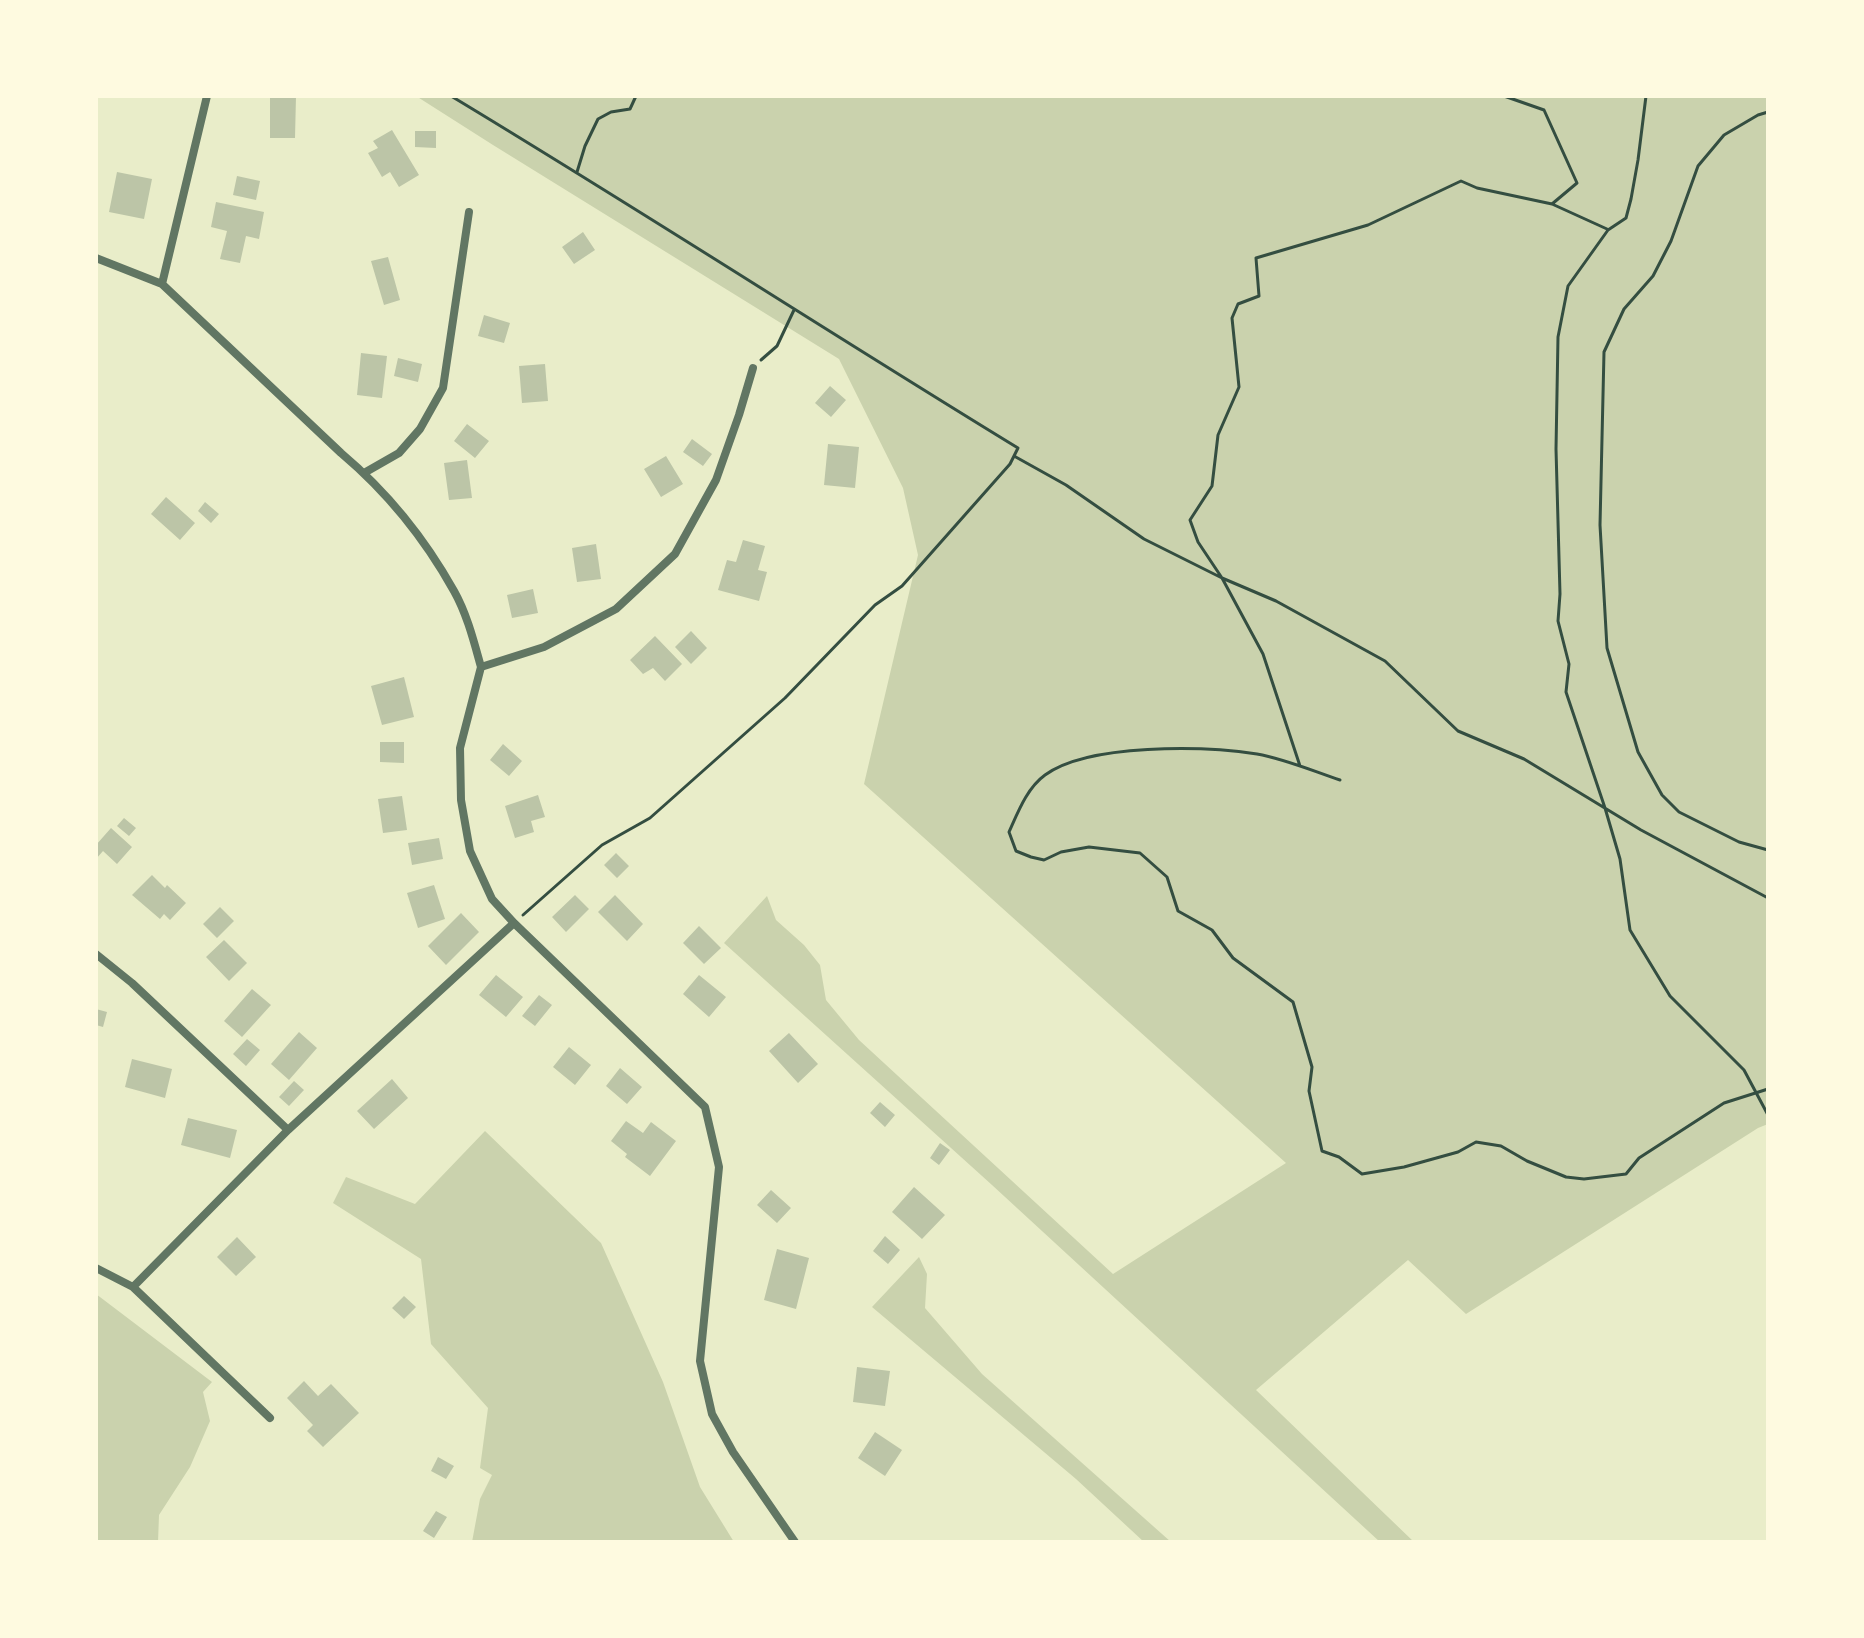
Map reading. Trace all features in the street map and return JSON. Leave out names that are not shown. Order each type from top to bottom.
[{"type":"street","points":[[162,284],[207,96]]},
{"type":"street","points":[[364,473],[399,453],[420,429],[443,388],[469,212]]},
{"type":"street","points":[[96,258],[162,284],[364,473],[407,520],[455,592],[481,667],[460,748],[461,800],[470,851],[492,899],[514,923],[705,1107],[719,1167],[700,1361],[712,1414],[733,1452],[795,1542]]},
{"type":"street","points":[[481,667],[544,647],[616,609],[675,554],[716,480],[753,368]]},
{"type":"street","points":[[133,1287],[288,1130],[514,923]]},
{"type":"street","points":[[96,954],[132,983],[288,1130]]},
{"type":"street","points":[[96,1268],[133,1287],[270,1418]]},
{"type":"path","points":[[451,96],[1018,448],[1010,464],[902,586],[875,605],[785,698],[650,818],[602,845],[514,923]]},
{"type":"path","points":[[577,172],[598,119],[611,112],[630,109],[636,96]]},
{"type":"path","points":[[1504,96],[1544,110],[1577,183],[1552,204]]},
{"type":"path","points":[[1646,96],[1638,160],[1626,218],[1608,230],[1568,286],[1558,337],[1558,621],[1569,664],[1566,692],[1620,859],[1630,930],[1670,996],[1744,1070],[1768,1115]]},
{"type":"path","points":[[1768,112],[1724,135],[1698,166],[1671,241],[1653,276],[1624,309],[1604,352],[1600,525],[1607,648],[1638,752],[1662,795],[1679,812],[1739,842],[1768,850]]},
{"type":"path","points":[[1300,766],[1263,654],[1222,578],[1198,542],[1190,520],[1212,486],[1218,435],[1239,387],[1232,318],[1238,304],[1259,296],[1256,258],[1368,225],[1461,181],[1477,188],[1552,204],[1608,230]]},
{"type":"path","points":[[753,368],[777,346],[794,310]]},
{"type":"path","points":[[1014,456],[1066,485],[1144,539],[1276,601],[1385,661],[1458,731],[1524,759],[1641,830],[1768,898]]},
{"type":"path","points":[[1340,780],[1258,754],[1179,747],[1111,753],[1061,765],[1042,777],[1022,803],[1009,832],[1016,851],[1031,857],[1044,860],[1061,852],[1089,847],[1140,853],[1167,877],[1178,911],[1212,930],[1233,958],[1293,1002],[1312,1067],[1309,1091],[1322,1151],[1339,1157],[1362,1174],[1404,1167],[1458,1152],[1476,1142],[1501,1146],[1566,1177],[1584,1179],[1626,1174],[1639,1158],[1724,1103],[1768,1089]]},
{"type":"green space","points":[[416,96],[1768,96],[1768,1124],[1466,1314],[1408,1260],[1256,1390],[1414,1542],[1380,1542],[724,943],[767,896],[776,920],[804,945],[820,965],[826,1000],[859,1040],[1113,1274],[1286,1163],[864,784],[918,555],[903,488],[839,359]]},
{"type":"green space","points":[[485,1131],[601,1243],[663,1382],[700,1487],[734,1542],[472,1542],[480,1499],[492,1475],[480,1468],[488,1408],[431,1344],[421,1259],[333,1203],[346,1177],[415,1204]]},
{"type":"green space","points":[[919,1257],[927,1274],[925,1308],[982,1374],[1171,1542],[1144,1542],[1076,1479],[872,1307]]},
{"type":"green space","points":[[96,1294],[212,1382],[203,1392],[210,1421],[190,1467],[159,1515],[158,1542],[96,1542]]},
{"type":"building","points":[[270,96],[296,96],[295,138],[270,138]]},
{"type":"building","points":[[392,130],[419,175],[399,187],[390,172],[382,177],[368,153],[378,148],[373,141]]},
{"type":"building","points":[[415,131],[436,131],[436,148],[415,147]]},
{"type":"building","points":[[117,172],[152,179],[144,219],[109,212]]},
{"type":"building","points":[[237,176],[260,181],[256,200],[233,195]]},
{"type":"building","points":[[216,202],[264,212],[259,239],[246,236],[240,263],[220,259],[227,231],[211,227]]},
{"type":"building","points":[[583,232],[595,250],[574,264],[562,247]]},
{"type":"building","points":[[388,257],[400,300],[384,305],[371,261]]},
{"type":"building","points":[[484,315],[510,323],[504,343],[478,336]]},
{"type":"building","points":[[361,353],[387,356],[382,398],[357,395]]},
{"type":"building","points":[[398,358],[422,364],[418,382],[394,376]]},
{"type":"building","points":[[545,364],[548,401],[522,403],[519,366]]},
{"type":"building","points":[[830,386],[846,400],[831,417],[815,403]]},
{"type":"building","points":[[467,424],[489,441],[475,458],[454,441]]},
{"type":"building","points":[[692,439],[712,454],[703,466],[683,452]]},
{"type":"building","points":[[828,444],[859,447],[855,488],[824,485]]},
{"type":"building","points":[[666,456],[683,484],[661,497],[644,469]]},
{"type":"building","points":[[467,460],[472,498],[449,500],[444,463]]},
{"type":"building","points":[[166,497],[195,523],[180,540],[151,514]]},
{"type":"building","points":[[205,502],[219,514],[211,523],[198,511]]},
{"type":"building","points":[[743,540],[765,546],[758,570],[767,572],[759,601],[718,590],[727,560],[736,562]]},
{"type":"building","points":[[596,544],[601,579],[577,582],[572,548]]},
{"type":"building","points":[[533,589],[538,613],[512,618],[507,595]]},
{"type":"building","points":[[691,631],[707,648],[691,664],[675,647]]},
{"type":"building","points":[[655,636],[682,664],[665,681],[653,668],[643,674],[630,660]]},
{"type":"building","points":[[404,677],[414,717],[382,725],[371,686]]},
{"type":"building","points":[[380,742],[404,742],[404,763],[380,762]]},
{"type":"building","points":[[503,744],[522,761],[509,776],[490,760]]},
{"type":"building","points":[[538,795],[545,817],[531,821],[534,832],[515,838],[505,806]]},
{"type":"building","points":[[402,796],[407,830],[383,833],[378,799]]},
{"type":"building","points":[[124,818],[136,828],[129,836],[117,826]]},
{"type":"building","points":[[111,828],[132,847],[117,864],[103,851],[96,859],[96,845]]},
{"type":"building","points":[[439,838],[443,859],[412,865],[408,843]]},
{"type":"building","points":[[616,853],[629,866],[617,878],[604,865]]},
{"type":"building","points":[[152,875],[186,903],[170,920],[164,914],[160,919],[132,895]]},
{"type":"building","points":[[434,885],[445,919],[418,928],[407,893]]},
{"type":"building","points":[[575,895],[589,909],[566,932],[552,917]]},
{"type":"building","points":[[615,895],[643,924],[627,941],[598,912]]},
{"type":"building","points":[[220,907],[234,921],[217,938],[203,924]]},
{"type":"building","points":[[461,913],[479,932],[446,965],[428,946]]},
{"type":"building","points":[[699,926],[721,948],[704,964],[683,943]]},
{"type":"building","points":[[224,940],[247,963],[229,981],[206,957]]},
{"type":"building","points":[[496,975],[523,997],[506,1017],[479,995]]},
{"type":"building","points":[[699,975],[726,997],[709,1017],[683,994]]},
{"type":"building","points":[[252,989],[271,1005],[242,1037],[224,1021]]},
{"type":"building","points":[[539,995],[552,1005],[535,1026],[522,1016]]},
{"type":"building","points":[[96,1009],[107,1012],[103,1027],[96,1025]]},
{"type":"building","points":[[299,1032],[317,1048],[289,1080],[271,1064]]},
{"type":"building","points":[[789,1033],[818,1064],[798,1083],[769,1051]]},
{"type":"building","points":[[247,1039],[260,1050],[246,1066],[233,1054]]},
{"type":"building","points":[[569,1047],[591,1065],[575,1085],[553,1067]]},
{"type":"building","points":[[132,1059],[172,1069],[165,1098],[125,1087]]},
{"type":"building","points":[[620,1068],[642,1087],[627,1104],[606,1086]]},
{"type":"building","points":[[392,1079],[408,1098],[374,1129],[357,1111]]},
{"type":"building","points":[[294,1081],[304,1090],[289,1106],[279,1097]]},
{"type":"building","points":[[880,1102],[895,1115],[885,1127],[870,1113]]},
{"type":"building","points":[[188,1118],[237,1130],[230,1158],[181,1145]]},
{"type":"building","points":[[626,1121],[643,1133],[651,1122],[676,1141],[650,1176],[625,1157],[627,1154],[611,1141]]},
{"type":"building","points":[[940,1143],[950,1150],[939,1165],[930,1158]]},
{"type":"building","points":[[914,1187],[945,1215],[922,1239],[892,1212]]},
{"type":"building","points":[[771,1190],[791,1208],[777,1223],[757,1205]]},
{"type":"building","points":[[885,1236],[900,1250],[888,1264],[873,1251]]},
{"type":"building","points":[[237,1237],[256,1257],[236,1276],[217,1257]]},
{"type":"building","points":[[777,1249],[809,1258],[796,1309],[764,1300]]},
{"type":"building","points":[[404,1296],[416,1307],[404,1319],[392,1308]]},
{"type":"building","points":[[857,1367],[890,1371],[885,1406],[853,1402]]},
{"type":"building","points":[[304,1381],[318,1396],[331,1384],[359,1413],[323,1447],[307,1431],[313,1425],[287,1398]]},
{"type":"building","points":[[875,1432],[902,1450],[885,1476],[858,1458]]},
{"type":"building","points":[[438,1457],[454,1466],[446,1479],[431,1471]]},
{"type":"building","points":[[436,1511],[447,1517],[434,1538],[423,1531]]}]
